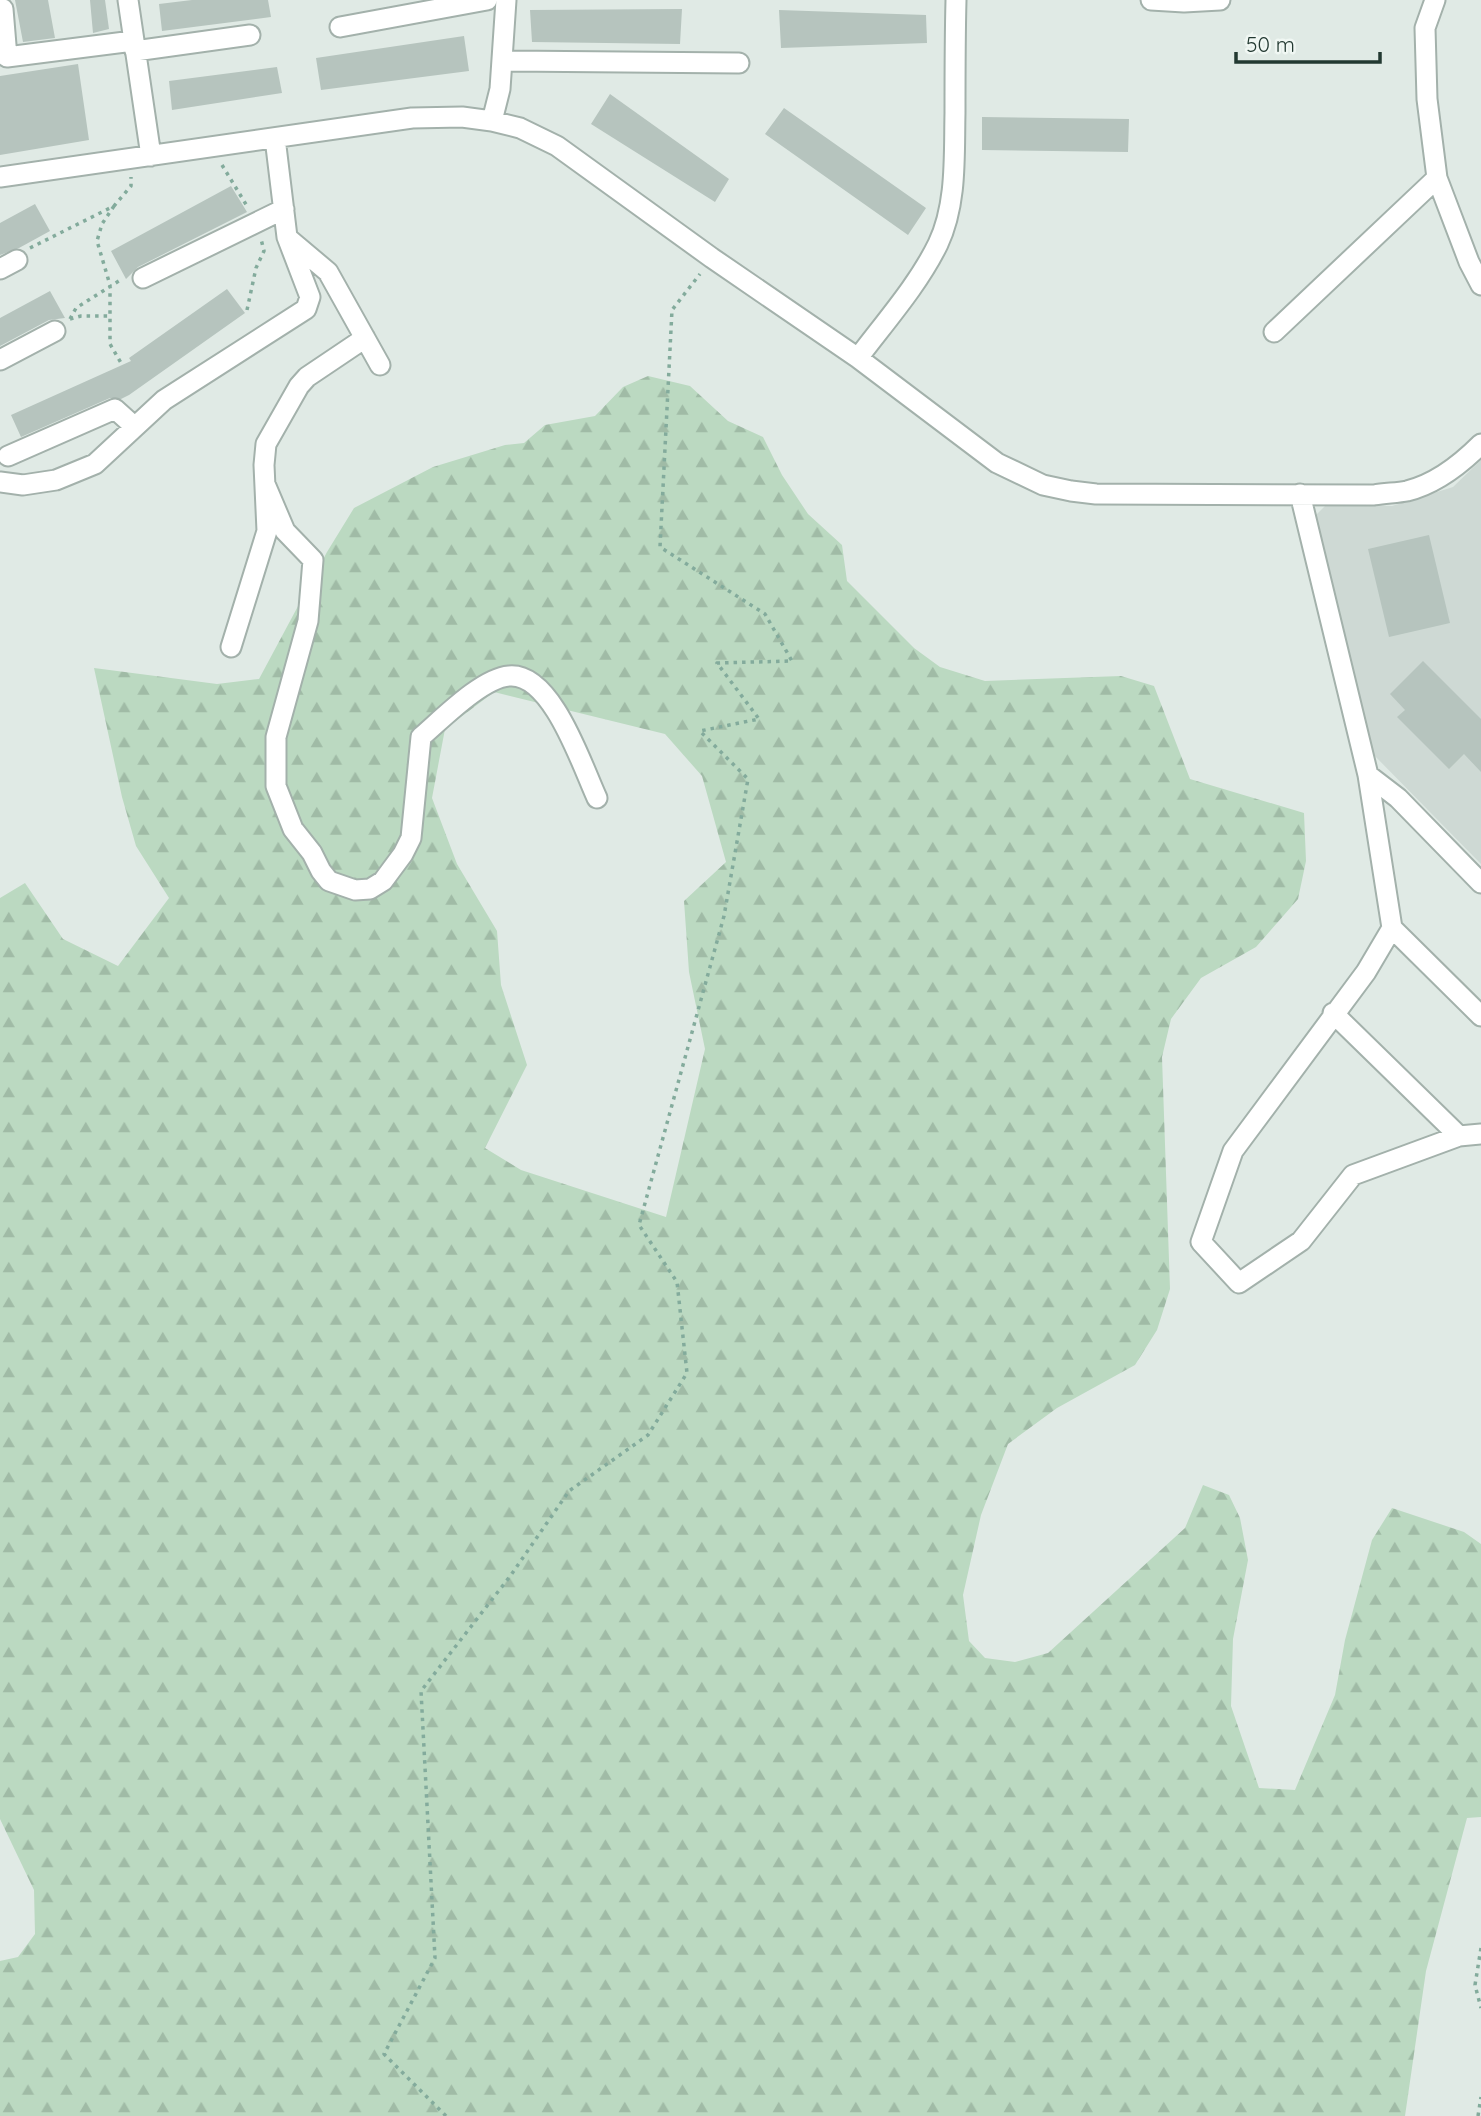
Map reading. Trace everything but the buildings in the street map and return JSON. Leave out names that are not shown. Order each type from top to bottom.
[{"type":"street","points":[[128,0],[150,156]]},
{"type":"street","points":[[340,27],[487,0]]},
{"type":"street","points":[[492,121],[500,89],[506,0]]},
{"type":"street","points":[[858,358],[926,266],[945,223],[952,196],[954,168],[956,0]]},
{"type":"street","points":[[1151,0],[1220,0]]},
{"type":"street","points":[[1435,0],[1425,28],[1427,99],[1437,178],[1469,262],[1481,285]]},
{"type":"street","points":[[0,9],[8,57],[250,35]]},
{"type":"street","points":[[502,61],[739,63]]},
{"type":"street","points":[[0,177],[412,118],[462,117],[492,121],[520,128],[557,146],[712,258],[858,358],[997,463],[1043,485],[1096,494],[1374,495],[1409,491],[1436,479],[1464,461],[1481,444]]},
{"type":"street","points":[[0,482],[23,485],[56,480],[96,464],[164,400],[306,309],[310,297],[287,237],[275,138]]},
{"type":"street","points":[[1274,332],[1437,178]]},
{"type":"street","points":[[144,278],[284,209]]},
{"type":"street","points":[[287,237],[328,272],[380,365]]},
{"type":"street","points":[[0,360],[55,331]]},
{"type":"street","points":[[231,647],[267,531],[266,444],[299,386],[307,377],[365,338]]},
{"type":"street","points":[[8,456],[115,409],[135,427]]},
{"type":"street","points":[[265,484],[285,531],[313,560],[308,621],[276,737],[276,786],[293,830],[312,853],[329,881],[355,890],[370,888],[383,881],[411,838],[421,737],[477,689],[508,676],[525,677],[551,700],[597,797]]},
{"type":"street","points":[[1300,494],[1368,775],[1392,928],[1481,1016]]},
{"type":"street","points":[[1368,775],[1398,798],[1481,883]]},
{"type":"street","points":[[1392,928],[1366,972],[1233,1151],[1200,1242],[1238,1283],[1301,1241],[1353,1175],[1459,1136],[1481,1134]]},
{"type":"street","points":[[1333,1013],[1459,1136]]},
{"type":"path","points":[[121,363],[110,344],[110,285],[97,241],[102,223],[131,186],[130,159]]},
{"type":"path","points":[[13,261],[114,206]]},
{"type":"path","points":[[446,2116],[384,2054],[435,1958],[421,1691],[511,1575],[569,1492],[648,1435],[687,1373],[677,1282],[639,1225],[724,916],[748,779],[701,731],[759,719],[717,663],[792,660],[765,614],[660,547],[672,310],[712,258]]},
{"type":"path","points":[[111,316],[81,316],[70,319],[76,309],[122,279]]},
{"type":"path","points":[[1481,1948],[1475,1985],[1481,2008]]},
{"type":"path","points":[[1478,2116],[1481,2097]]},
{"type":"shaded area","points":[[1481,460],[1481,864],[1372,753],[1315,516],[1327,504],[1392,506],[1453,487]]},
{"type":"green space","points":[[648,376],[690,386],[728,421],[763,437],[782,475],[808,514],[842,545],[847,581],[914,648],[940,667],[985,681],[1121,676],[1154,686],[1190,779],[1304,813],[1306,861],[1298,899],[1256,947],[1201,978],[1171,1019],[1162,1057],[1170,1289],[1157,1330],[1135,1365],[1057,1408],[1008,1444],[981,1515],[963,1595],[969,1641],[985,1658],[1015,1662],[1048,1653],[1185,1528],[1203,1485],[1229,1495],[1240,1518],[1248,1560],[1233,1639],[1231,1706],[1259,1788],[1295,1790],[1335,1695],[1345,1640],[1372,1540],[1392,1508],[1464,1532],[1481,1544],[1481,1817],[1467,1818],[1426,1971],[1405,2116],[0,2116],[0,1961],[18,1957],[35,1934],[34,1890],[0,1819],[0,898],[25,883],[63,939],[118,966],[169,898],[136,846],[122,797],[94,668],[217,684],[259,679],[327,552],[354,508],[433,467],[505,445],[524,443],[545,425],[595,416],[623,387]],"holes":[[[494,692],[665,734],[702,776],[726,862],[684,901],[689,972],[705,1049],[666,1217],[521,1170],[485,1148],[527,1065],[501,985],[497,931],[457,864],[432,798],[445,729]]]}]
